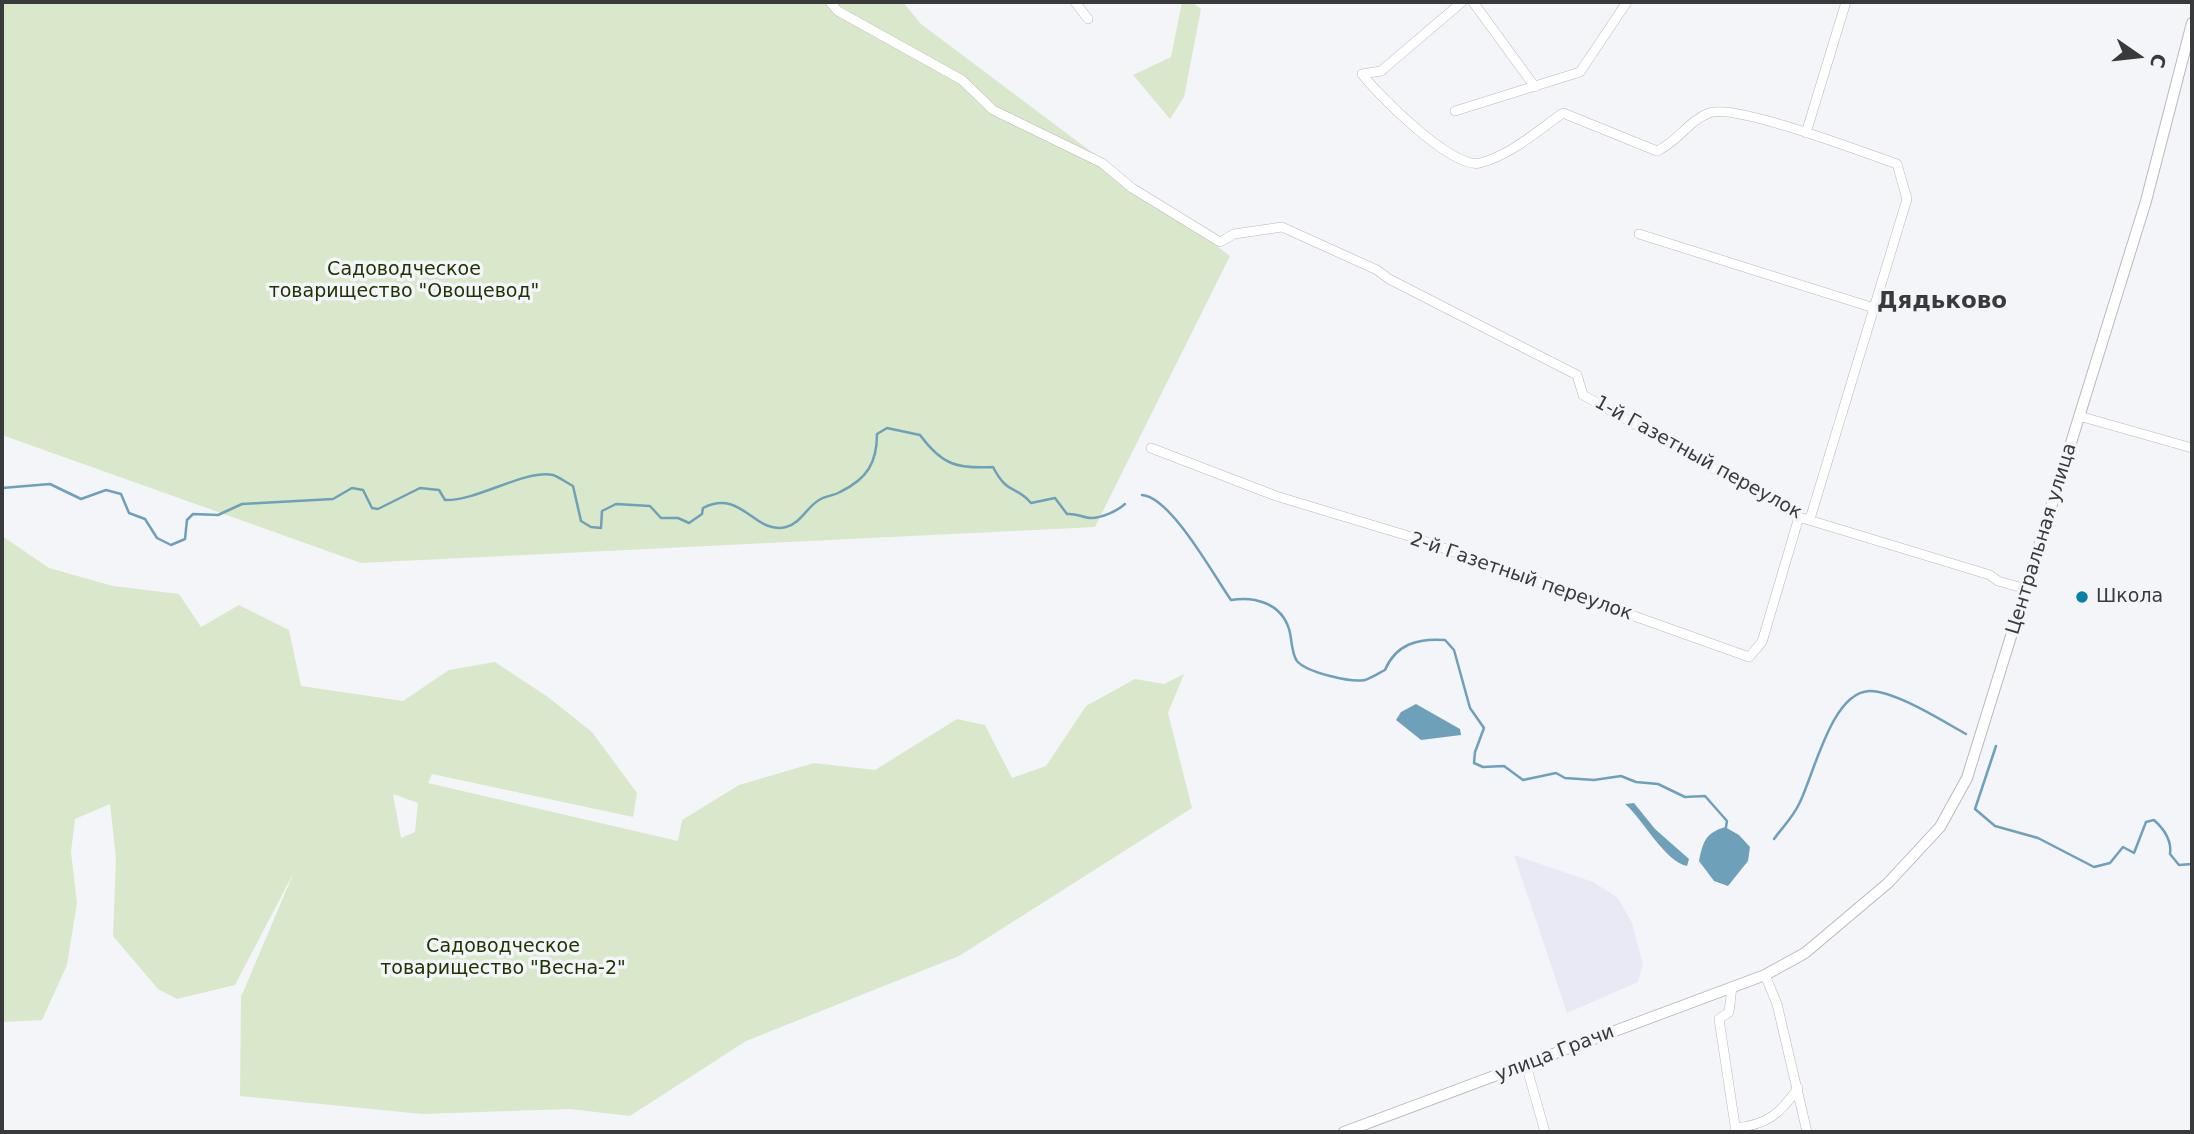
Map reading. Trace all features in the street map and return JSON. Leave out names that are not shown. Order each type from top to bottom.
[{"type":"street","name":"1-й Газетный переулок","points":[[830,2],[838,11],[962,80],[993,110],[1102,163],[1132,188],[1220,242],[1255,229],[1282,227],[1377,270],[1389,279],[1577,374],[1583,395],[1799,517],[1990,575],[1998,581],[2026,589]]},
{"type":"street","points":[[1074,2],[1088,19]]},
{"type":"street","points":[[1462,2],[1381,71],[1362,74],[1378,94],[1411,125],[1462,161],[1477,164],[1511,150],[1563,113],[1657,151],[1670,146],[1694,120],[1712,112],[1728,112],[1807,133],[1897,164],[1907,198],[1810,519]]},
{"type":"street","points":[[1473,2],[1535,87]]},
{"type":"street","points":[[1455,111],[1580,72],[1627,2]]},
{"type":"street","points":[[1807,133],[1846,2]]},
{"type":"street","name":"Центральная улица","points":[[1765,975],[1805,953],[1888,883],[1940,827],[1966,778],[2146,201],[2192,23]]},
{"type":"street","points":[[1639,234],[1874,308]]},
{"type":"street","points":[[2079,416],[2192,448]]},
{"type":"street","name":"2-й Газетный переулок","points":[[1151,448],[1297,503],[1415,538],[1749,657],[1762,642],[1791,536],[1799,517]]},
{"type":"street","points":[[1765,975],[1777,1004],[1807,1132]]},
{"type":"street","name":"улица Грачи","points":[[1345,1132],[1765,975]]},
{"type":"street","points":[[1732,987],[1729,1012],[1719,1019],[1735,1130],[1757,1126],[1774,1115],[1798,1088]]},
{"type":"street","points":[[1526,1065],[1545,1132]]},
{"type":"shaded area","points":[[1514,855],[1593,882],[1618,898],[1632,923],[1643,964],[1638,982],[1567,1013]]},
{"type":"green space","name":"Садоводческое товарищество \"Овощевод\"","points":[[2,2],[903,2],[921,24],[1230,256],[1095,527],[361,563],[2,435]]},
{"type":"green space","points":[[1182,2],[1192,2],[1201,9],[1184,97],[1170,119],[1133,75],[1171,57]]},
{"type":"green space","name":"Садоводческое товарищество \"Весна-2\"","points":[[2,536],[49,568],[113,586],[179,594],[201,627],[239,605],[289,630],[301,686],[403,701],[449,670],[495,662],[548,697],[592,732],[637,793],[633,817],[432,774],[428,783],[678,841],[682,820],[739,785],[814,763],[875,770],[957,719],[985,725],[1012,778],[1046,766],[1086,706],[1135,679],[1164,684],[1184,674],[1168,713],[1192,808],[959,956],[746,1041],[630,1116],[570,1109],[422,1114],[240,1096],[241,997],[294,872],[235,985],[177,999],[158,989],[113,936],[116,858],[110,804],[75,819],[71,852],[77,903],[67,965],[42,1020],[2,1022]],"holes":[[[393,794],[418,803],[415,832],[401,838]]]},
{"type":"water","points":[[1416,704],[1460,729],[1461,735],[1421,740],[1396,720],[1401,712]]},
{"type":"water","points":[[1634,803],[1655,829],[1689,859],[1687,866],[1662,849],[1625,804]]},
{"type":"water","points":[[1725,827],[1739,835],[1750,847],[1748,861],[1728,886],[1714,881],[1699,861],[1706,839],[1713,832]]},
{"type":"waterway","points":[[2,488],[50,484],[81,499],[106,490],[121,494],[129,513],[145,519],[157,538],[171,545],[185,539],[187,520],[193,514],[218,515],[242,504],[333,499],[352,488],[363,490],[372,508],[378,509],[420,488],[439,490],[445,500],[458,499],[542,474],[553,475],[573,486],[581,521],[591,527],[601,528],[602,511],[616,504],[650,506],[661,518],[678,518],[689,523],[702,514],[703,508],[716,503],[738,507],[765,525],[775,528],[791,525],[819,500],[849,487],[864,476],[875,453],[877,434],[887,428],[920,435],[936,453],[951,463],[970,467],[993,467],[1003,482],[1031,503],[1055,498],[1067,514],[1091,518],[1109,514],[1125,504]]},
{"type":"waterway","points":[[1142,495],[1166,509],[1178,523],[1231,600],[1249,599],[1266,603],[1280,613],[1289,629],[1295,658],[1309,669],[1340,678],[1365,680],[1385,670],[1395,654],[1409,644],[1445,640],[1454,650],[1470,708],[1484,728],[1474,763],[1483,767],[1504,766],[1523,780],[1556,773],[1565,778],[1594,780],[1621,776],[1636,782],[1658,784],[1685,797],[1705,796],[1727,821],[1726,827]]},
{"type":"waterway","points":[[1774,839],[1799,804],[1834,720],[1844,705],[1856,695],[1869,691],[1892,696],[1966,734]]},
{"type":"waterway","points":[[1996,746],[1975,809],[1995,826],[2038,838],[2094,867],[2110,863],[2123,847],[2134,853],[2146,822],[2154,820],[2166,835],[2170,854],[2179,865],[2192,864]]},
{"type":"place","name":"Школа","points":[[2082,597]]},
{"type":"district","name":"Дядьково","points":[[1942,302]]}]
